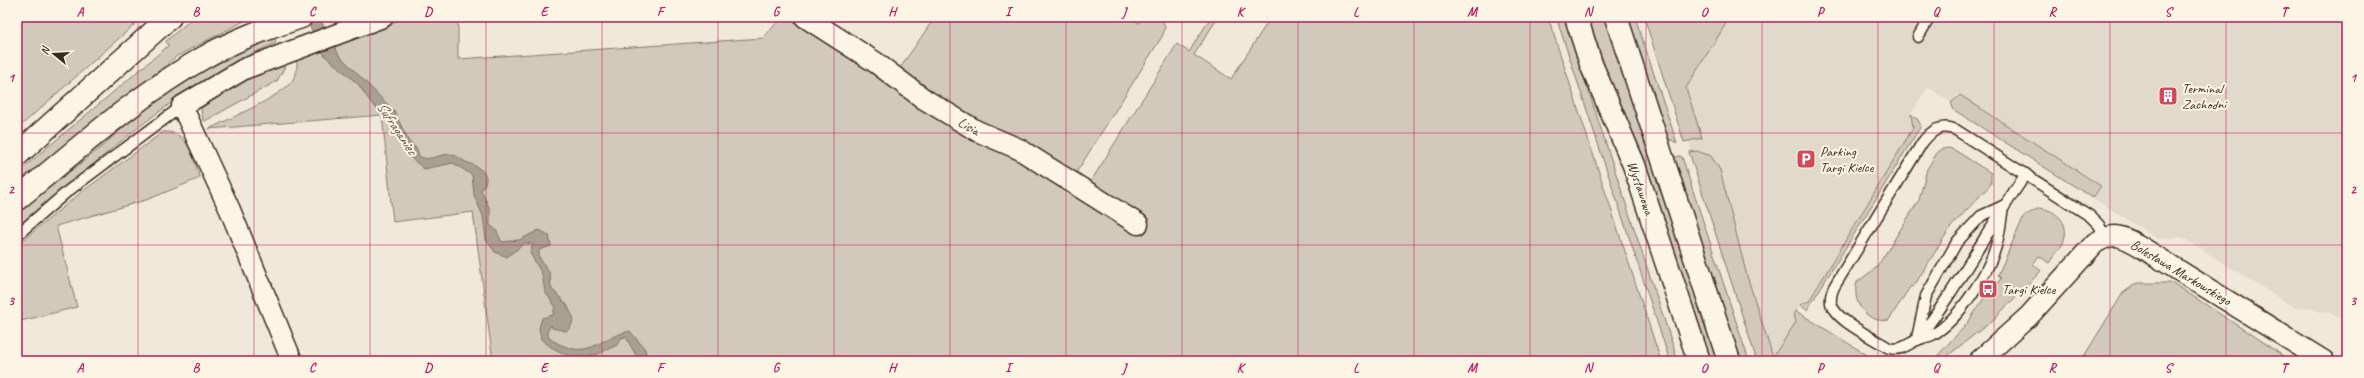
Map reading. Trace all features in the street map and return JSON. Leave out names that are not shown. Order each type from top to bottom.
[{"type":"main road","points":[[17,155],[147,36],[170,17]]},
{"type":"main road","points":[[17,198],[160,86],[204,57],[271,27],[301,17]]},
{"type":"main road","name":"Wystawowa","points":[[1576,17],[1591,64],[1634,165],[1699,361]]},
{"type":"main road","name":"Wystawowa","points":[[1616,17],[1729,361]]},
{"type":"street","points":[[292,361],[230,210],[182,106],[244,69],[383,17]]},
{"type":"street","name":"Lisia","points":[[805,17],[875,62],[924,99],[977,132],[1019,149],[1138,224]]},
{"type":"street","name":"Bolesława Markowskiego","points":[[2105,237],[2116,235],[2138,244],[2324,361]]},
{"type":"street","points":[[1979,361],[2029,316],[2095,243],[2105,237]]},
{"type":"lane","points":[[1918,37],[1930,17]]},
{"type":"lane","points":[[17,235],[68,191],[182,106]]},
{"type":"lane","points":[[2003,206],[1996,247],[1968,300],[1942,328],[1932,335],[1917,340],[1902,349],[1889,348],[1843,319],[1833,308],[1831,296],[1837,282],[1922,143],[1934,130],[1942,127],[1956,130],[2090,216],[2099,225],[2105,237]]},
{"type":"lane","points":[[1917,340],[1933,319],[2003,206],[2026,174]]},
{"type":"lane","points":[[1917,340],[1926,296],[1956,242],[1981,216],[2003,206]]},
{"type":"shaded area","points":[[17,17],[143,17],[17,129]]},
{"type":"shaded area","points":[[194,17],[252,17],[177,56],[17,186],[17,173],[168,46],[166,41]]},
{"type":"shaded area","points":[[406,17],[458,17],[458,59],[763,38],[782,17],[793,17],[821,35],[898,71],[935,17],[1129,17],[1139,23],[1142,17],[1161,17],[1165,27],[1163,35],[1076,173],[1091,181],[1177,44],[1189,52],[1211,17],[1218,17],[1194,55],[1231,79],[1271,17],[1548,17],[1661,361],[493,361],[473,212],[393,222],[382,115],[209,129],[266,101],[286,87],[292,81],[296,72],[296,57],[352,40]]},
{"type":"shaded area","points":[[1556,17],[1564,17],[1678,361],[1670,361]]},
{"type":"shaded area","points":[[1588,17],[1604,17],[1717,361],[1711,361],[1643,155],[1613,90]]},
{"type":"shaded area","points":[[1627,17],[1635,17],[1677,143],[1667,138]]},
{"type":"shaded area","points":[[1644,17],[1730,17],[1686,88],[1702,138],[1684,142]]},
{"type":"shaded area","points":[[1730,17],[2347,17],[2347,323],[2329,312],[2324,313],[2308,307],[2295,308],[2182,237],[2158,239],[2093,198],[2102,186],[2089,177],[1957,94],[1952,103],[1928,87],[1911,113],[1914,128],[1808,301],[1800,305],[1794,315],[1796,322],[1773,357],[1747,276],[1720,170],[1700,151],[1692,152],[1689,141],[1686,88]]},
{"type":"shaded area","points":[[274,34],[276,43],[240,60],[172,102],[109,151],[17,228],[17,213],[99,149],[134,118],[199,70]]},
{"type":"shaded area","points":[[287,63],[277,81],[205,121],[203,120],[201,110],[206,102],[215,94],[226,87],[252,75]]},
{"type":"shaded area","points":[[1960,95],[2101,186],[2093,198],[1954,110],[1951,103]]},
{"type":"shaded area","points":[[1911,114],[1918,120],[1921,126],[1807,310],[1800,305],[1809,301],[1913,128]]},
{"type":"shaded area","points":[[163,132],[172,133],[179,136],[189,147],[200,178],[149,199],[56,226],[77,307],[17,322],[17,245],[79,194]]},
{"type":"shaded area","points":[[1949,148],[1956,151],[1991,173],[1991,184],[1950,228],[1914,286],[1910,287],[1889,320],[1874,319],[1862,310],[1859,304],[1856,297],[1857,282],[1877,267],[1919,200],[1927,169],[1937,153],[1942,149]]},
{"type":"shaded area","points":[[1697,151],[1711,156],[1720,170],[1747,276],[1773,357],[1796,322],[1794,315],[1796,311],[1877,361],[1757,361],[1689,152]]},
{"type":"shaded area","points":[[1675,157],[1682,157],[1749,361],[1740,361],[1674,160]]},
{"type":"shaded area","points":[[2039,208],[2054,213],[2062,220],[2065,236],[2061,247],[2049,263],[2039,256],[2033,264],[2041,271],[1993,320],[1941,361],[1938,355],[1967,324],[1990,289],[1993,291],[2001,278],[1998,275],[2024,216]]},
{"type":"shaded area","points":[[2137,283],[2173,283],[2291,361],[2081,361],[2123,293]]},
{"type":"water","name":"Sufraganiec","points":[[305,17],[319,17],[339,55],[394,111],[409,142],[417,149],[419,156],[422,158],[429,158],[451,154],[476,166],[483,172],[486,180],[481,190],[490,209],[490,225],[496,230],[502,242],[519,240],[539,230],[549,235],[551,246],[539,250],[539,257],[550,274],[551,288],[567,305],[574,319],[570,328],[566,331],[552,328],[551,325],[547,332],[550,339],[563,346],[574,349],[583,349],[592,347],[630,331],[645,349],[647,361],[639,361],[626,337],[621,338],[617,345],[598,354],[582,357],[568,356],[551,347],[541,339],[539,328],[542,318],[553,315],[555,306],[545,292],[542,274],[530,253],[533,244],[525,243],[507,257],[495,252],[486,240],[483,216],[474,195],[472,175],[453,163],[424,169],[411,158],[396,138],[389,120],[372,104],[358,84],[325,56]]},
{"type":"place","name":"Terminal Zachodni","points":[[2168,96]]},
{"type":"place","name":"Parking Targi Kielce","points":[[1806,159]]},
{"type":"place","name":"Targi Kielce","points":[[1988,289]]}]
